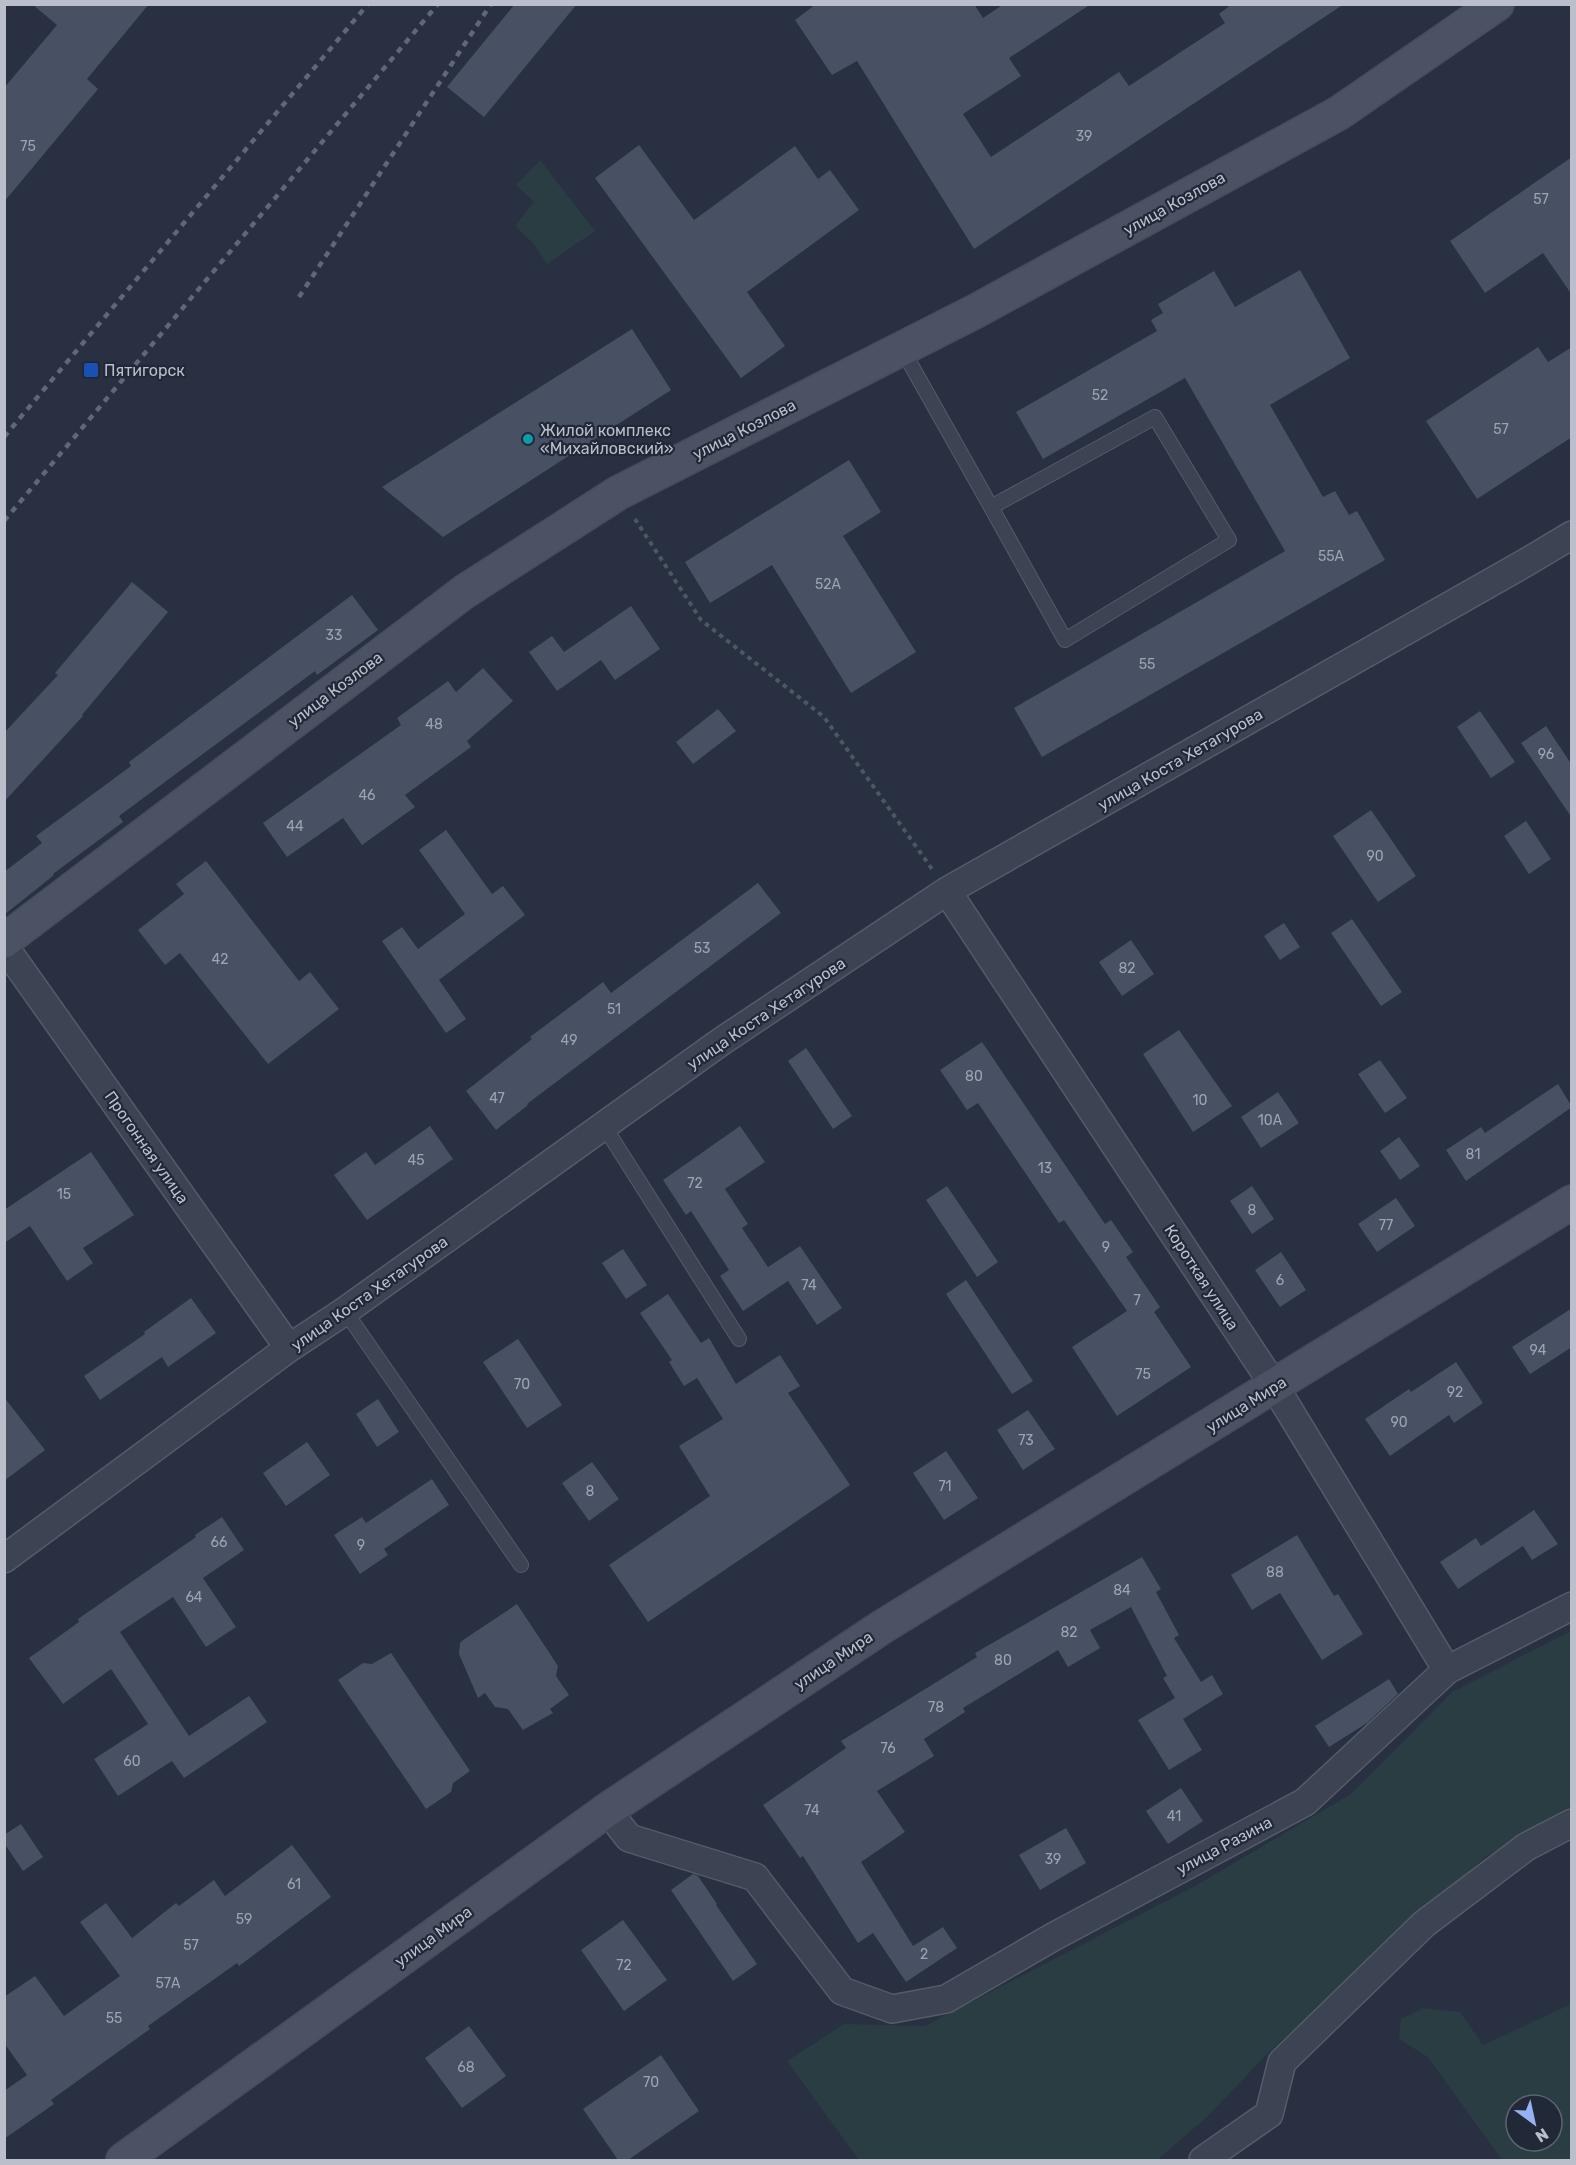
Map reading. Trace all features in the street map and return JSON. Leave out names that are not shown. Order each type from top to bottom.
[{"type":"street","name":"улица Козлова","points":[[4,941],[464,592],[618,493],[976,311],[1339,112],[1497,4]]},
{"type":"street","name":"улица Коста Хетагурова","points":[[4,1559],[289,1348],[345,1311],[722,1041],[947,891],[1572,535]]},
{"type":"street","name":"Короткая улица","points":[[947,891],[1275,1387],[1447,1670]]},
{"type":"street","name":"Прогонная улица","points":[[4,946],[289,1348]]},
{"type":"street","name":"улица Мира","points":[[123,2160],[607,1810],[882,1627],[1572,1202]]},
{"type":"street","name":"улица Разина","points":[[607,1810],[629,1838],[754,1876],[842,1991],[891,2009],[946,1999],[1053,1937],[1305,1802],[1447,1670],[1572,1606]]},
{"type":"street","points":[[1203,2160],[1269,2114],[1282,2062],[1424,1924],[1526,1847],[1572,1822]]},
{"type":"lane","points":[[902,350],[1065,640],[1229,540],[1155,417],[991,507]]},
{"type":"lane","points":[[604,1126],[739,1339]]},
{"type":"lane","points":[[345,1311],[521,1565]]},
{"type":"path","points":[[618,493],[701,620],[824,717],[947,891]]},
{"type":"shaded area","points":[[540,160],[595,231],[547,264],[533,243],[515,226],[534,202],[516,185]]},
{"type":"shaded area","points":[[1571,1631],[1571,1806],[1485,1857],[1272,2049],[1207,2117],[1157,2160],[859,2160],[787,2061],[844,2024],[925,2026],[1195,1886],[1351,1794],[1452,1692]]},
{"type":"shaded area","points":[[1571,2004],[1571,2160],[1502,2160],[1428,2057],[1399,2039],[1401,2019],[1423,2008],[1460,2012],[1483,2045]]},
{"type":"building","points":[[32,4],[149,4],[87,79],[98,89],[4,202],[4,88],[57,25]]},
{"type":"building","points":[[515,4],[577,4],[484,117],[447,87]]},
{"type":"building","points":[[816,4],[974,4],[983,18],[1004,4],[1091,4],[1009,58],[1021,76],[963,114],[991,157],[1119,72],[1129,86],[1225,23],[1219,14],[1232,4],[1344,4],[974,249],[857,61],[832,75],[795,20]]},
{"type":"building","points":[[639,145],[694,220],[795,146],[818,179],[830,170],[859,210],[747,292],[785,346],[741,378],[595,178]]},
{"type":"building","points":[[1572,157],[1572,295],[1543,253],[1485,293],[1450,241]]},
{"type":"building","points":[[1300,270],[1350,358],[1270,405],[1323,497],[1335,491],[1349,515],[1357,511],[1385,560],[1042,757],[1014,708],[1285,551],[1185,378],[1043,459],[1016,412],[1157,331],[1151,320],[1163,313],[1158,304],[1214,271],[1235,307]]},
{"type":"building","name":"Жилой комплекс «Михайловский»","points":[[632,329],[671,390],[443,537],[382,487]]},
{"type":"building","points":[[1538,347],[1548,362],[1572,347],[1572,437],[1477,499],[1426,421]]},
{"type":"building","points":[[849,460],[881,512],[843,536],[916,652],[851,693],[772,565],[710,603],[685,562]]},
{"type":"building","points":[[132,582],[168,612],[83,716],[4,802],[4,733],[58,675],[55,673]]},
{"type":"building","points":[[352,595],[378,630],[317,675],[315,671],[119,816],[123,822],[53,874],[4,915],[4,872],[42,843],[36,836],[131,766],[129,762]]},
{"type":"building","points":[[631,606],[660,649],[615,680],[601,660],[557,691],[529,652],[552,636],[564,652]]},
{"type":"building","points":[[483,668],[513,701],[467,741],[471,747],[405,795],[415,807],[362,845],[343,818],[287,857],[263,823],[401,725],[397,718],[448,681],[456,692]]},
{"type":"building","points":[[718,709],[736,731],[693,764],[676,742]]},
{"type":"building","points":[[1480,711],[1515,762],[1491,778],[1457,727]]},
{"type":"building","points":[[1546,726],[1572,765],[1572,818],[1521,743]]},
{"type":"building","points":[[1371,810],[1416,876],[1378,902],[1333,836]]},
{"type":"building","points":[[1526,821],[1551,859],[1529,874],[1504,836]]},
{"type":"building","points":[[446,830],[492,894],[503,886],[525,915],[439,980],[466,1019],[446,1033],[382,941],[402,927],[418,949],[465,914],[419,850]]},
{"type":"building","points":[[206,861],[299,981],[310,972],[339,1009],[268,1064],[180,953],[165,965],[138,930],[184,894],[176,884]]},
{"type":"building","points":[[758,883],[781,913],[527,1104],[496,1130],[466,1091],[532,1039],[530,1037],[603,982],[611,993]]},
{"type":"building","points":[[1352,919],[1402,992],[1381,1006],[1331,933]]},
{"type":"building","points":[[1284,923],[1300,947],[1280,960],[1264,936]]},
{"type":"building","points":[[1131,940],[1154,974],[1122,996],[1099,962]]},
{"type":"building","points":[[1179,1030],[1232,1106],[1193,1132],[1143,1054]]},
{"type":"building","points":[[982,1042],[1105,1224],[1111,1220],[1133,1252],[1126,1257],[1160,1307],[1154,1312],[1191,1367],[1117,1416],[1072,1347],[1127,1311],[1064,1220],[1059,1223],[978,1103],[967,1110],[940,1070]]},
{"type":"building","points":[[806,1048],[852,1116],[833,1129],[788,1061]]},
{"type":"building","points":[[1380,1060],[1407,1098],[1385,1113],[1358,1074]]},
{"type":"building","points":[[1558,1084],[1572,1107],[1466,1181],[1446,1150],[1481,1127],[1485,1133]]},
{"type":"building","points":[[1278,1092],[1299,1123],[1261,1148],[1241,1117]]},
{"type":"building","points":[[430,1126],[453,1159],[367,1220],[334,1175],[366,1152],[375,1165]]},
{"type":"building","points":[[740,1126],[765,1162],[725,1189],[748,1224],[742,1228],[768,1267],[800,1246],[842,1308],[817,1325],[788,1281],[743,1311],[720,1276],[729,1270],[691,1211],[686,1215],[663,1180]]},
{"type":"building","points":[[1399,1137],[1420,1166],[1400,1180],[1380,1151]]},
{"type":"building","points":[[91,1152],[134,1215],[83,1248],[93,1263],[67,1281],[30,1226],[4,1243],[4,1210]]},
{"type":"building","points":[[947,1186],[998,1262],[977,1277],[926,1200]]},
{"type":"building","points":[[1252,1186],[1274,1219],[1252,1234],[1230,1201]]},
{"type":"building","points":[[1396,1198],[1415,1226],[1377,1252],[1358,1224]]},
{"type":"building","points":[[623,1249],[647,1285],[626,1299],[602,1263]]},
{"type":"building","points":[[1281,1252],[1306,1290],[1280,1307],[1255,1270]]},
{"type":"building","points":[[966,1280],[1033,1381],[1012,1394],[946,1294]]},
{"type":"building","points":[[668,1294],[701,1343],[709,1338],[736,1384],[780,1355],[800,1386],[788,1393],[850,1485],[648,1622],[609,1565],[710,1496],[679,1446],[723,1419],[697,1378],[684,1386],[669,1362],[672,1360],[640,1313]]},
{"type":"building","points":[[191,1298],[216,1333],[168,1367],[162,1357],[100,1400],[84,1376],[145,1334],[144,1332]]},
{"type":"building","points":[[1572,1308],[1572,1347],[1530,1374],[1512,1347]]},
{"type":"building","points":[[518,1339],[562,1405],[527,1428],[483,1362]]},
{"type":"building","points":[[1456,1362],[1483,1403],[1454,1423],[1449,1415],[1390,1456],[1365,1419],[1409,1389],[1411,1392]]},
{"type":"building","points":[[4,1397],[45,1450],[4,1481]]},
{"type":"building","points":[[378,1399],[399,1432],[377,1447],[356,1414]]},
{"type":"building","points":[[1028,1410],[1055,1449],[1023,1470],[997,1430]]},
{"type":"building","points":[[307,1442],[330,1475],[286,1506],[263,1473]]},
{"type":"building","points":[[946,1451],[978,1498],[944,1520],[913,1473]]},
{"type":"building","points":[[592,1462],[619,1499],[589,1521],[562,1483]]},
{"type":"building","points":[[432,1479],[449,1505],[384,1549],[388,1555],[360,1574],[334,1535],[362,1517],[366,1523]]},
{"type":"building","points":[[1534,1510],[1558,1544],[1532,1560],[1523,1546],[1458,1589],[1440,1562],[1476,1538],[1481,1546]]},
{"type":"building","points":[[222,1517],[244,1550],[203,1578],[236,1627],[206,1647],[173,1597],[120,1632],[189,1736],[249,1696],[267,1722],[184,1778],[172,1761],[118,1796],[94,1759],[148,1724],[111,1669],[63,1704],[29,1658],[79,1622],[78,1619]]},
{"type":"building","points":[[1297,1535],[1334,1596],[1338,1594],[1363,1634],[1322,1660],[1280,1593],[1252,1610],[1231,1575]]},
{"type":"building","points":[[1142,1557],[1161,1589],[1156,1592],[1179,1635],[1174,1638],[1201,1682],[1212,1675],[1223,1694],[1183,1719],[1202,1750],[1169,1770],[1138,1720],[1175,1698],[1163,1678],[1167,1676],[1131,1607],[1090,1630],[1100,1648],[1068,1667],[1058,1650],[963,1708],[965,1712],[924,1739],[934,1756],[877,1791],[905,1832],[861,1862],[913,1946],[943,1927],[957,1948],[906,1982],[873,1933],[858,1943],[803,1856],[800,1858],[763,1805],[846,1748],[841,1741],[977,1657],[975,1653]]},
{"type":"building","points":[[517,1604],[558,1666],[556,1676],[569,1695],[550,1709],[553,1713],[523,1730],[508,1709],[495,1707],[485,1693],[478,1698],[459,1654],[460,1643],[463,1640]]},
{"type":"building","points":[[391,1653],[470,1771],[453,1783],[451,1792],[426,1809],[338,1680],[363,1663],[372,1664]]},
{"type":"building","points":[[1389,1679],[1398,1694],[1367,1723],[1329,1747],[1315,1726]]},
{"type":"building","points":[[1181,1788],[1203,1821],[1168,1844],[1146,1811]]},
{"type":"building","points":[[21,1824],[43,1857],[23,1871],[4,1843],[4,1835]]},
{"type":"building","points":[[1066,1828],[1086,1863],[1040,1890],[1019,1855]]},
{"type":"building","points":[[292,1845],[331,1897],[239,1966],[237,1963],[148,2026],[150,2029],[51,2100],[54,2104],[4,2139],[4,2091],[27,2075],[4,2043],[4,1997],[35,1976],[64,2016],[120,1976],[80,1922],[106,1903],[132,1938],[176,1903],[179,1906],[214,1880],[225,1896]]},
{"type":"building","points":[[693,1874],[698,1876],[757,1964],[733,1981],[671,1890]]},
{"type":"building","points":[[623,1920],[667,1980],[624,2011],[581,1950]]},
{"type":"building","points":[[469,2026],[506,2076],[462,2108],[425,2058]]},
{"type":"building","points":[[661,2055],[699,2111],[628,2160],[618,2160],[583,2109]]},
{"type":"railway","points":[[4,437],[368,4]]},
{"type":"railway","points":[[4,521],[438,4]]},
{"type":"railway","points":[[299,297],[491,4]]},
{"type":"place","name":"Пятигорск","points":[[91,370]]},
{"type":"place","name":"Жилой комплекс «Михайловский»","points":[[528,439]]}]
